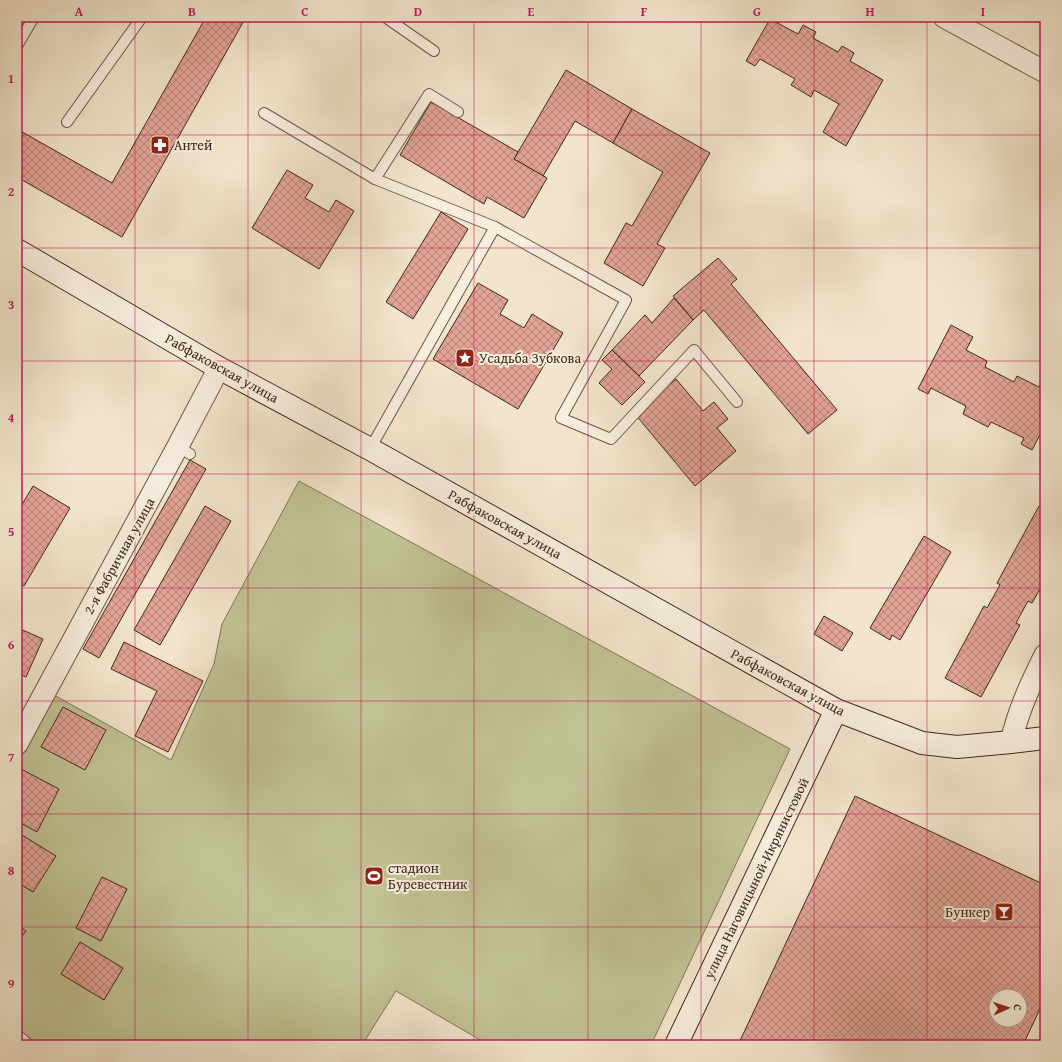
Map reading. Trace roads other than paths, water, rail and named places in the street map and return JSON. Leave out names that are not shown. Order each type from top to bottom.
[{"type":"main road","name":"Рабфаковская улица","points":[[17,250],[219,368],[370,449],[836,710],[922,743],[957,746],[1045,738]]},
{"type":"main road","name":"улица Наговицыной-Икрянистовой","points":[[676,1045],[836,710]]},
{"type":"street","points":[[944,17],[1045,72]]},
{"type":"street","name":"2-я Фабричная улица","points":[[17,744],[184,450],[219,368]]},
{"type":"street","points":[[1011,742],[1015,724],[1026,695],[1045,655]]},
{"type":"street","points":[[17,1042],[21,1045]]},
{"type":"lane","points":[[17,46],[34,17]]},
{"type":"lane","points":[[67,122],[142,17]]},
{"type":"lane","points":[[385,17],[434,51]]},
{"type":"lane","points":[[375,178],[428,94],[458,112]]},
{"type":"lane","points":[[264,113],[375,178],[495,227],[626,300],[561,418],[611,439],[694,350],[737,402]]},
{"type":"lane","points":[[370,449],[495,227]]},
{"type":"place","name":"Антей","points":[[160,145]]},
{"type":"place","name":"Усадьба Зубкова","points":[[465,358]]},
{"type":"place","name":"стадион Буревестник","points":[[374,876]]},
{"type":"place","name":"Бункер","points":[[1004,912]]}]
